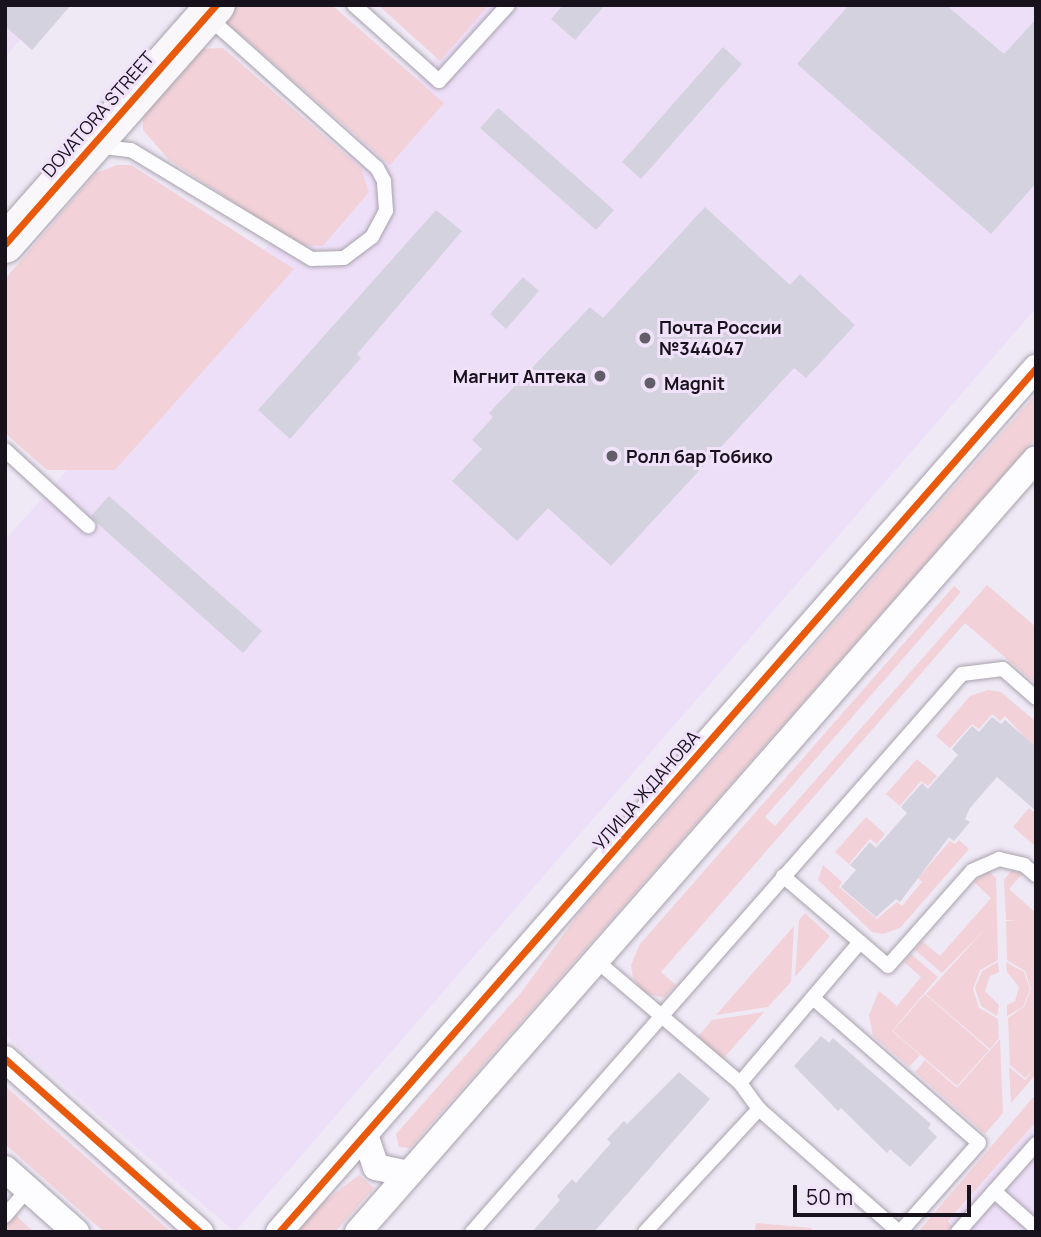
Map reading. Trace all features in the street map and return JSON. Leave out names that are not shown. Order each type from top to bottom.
[{"type":"street","name":"DOVATORA STREET","points":[[5,244],[211,10]]},
{"type":"street","name":"УЛИЦА ЖДАНОВА","points":[[279,1232],[1036,368]]},
{"type":"street","points":[[358,1232],[598,962],[1036,459]]},
{"type":"street","points":[[5,1059],[201,1232]]},
{"type":"street","points":[[365,1135],[376,1167],[408,1174]]},
{"type":"street","points":[[5,1169],[76,1232]]},
{"type":"lane","points":[[355,5],[439,81],[508,5]]},
{"type":"lane","points":[[91,146],[131,150],[312,259],[344,258],[372,237],[386,211],[384,181],[377,169],[211,10]]},
{"type":"lane","points":[[5,450],[88,526]]},
{"type":"lane","points":[[472,1232],[962,674],[1003,669],[1036,698]]},
{"type":"lane","points":[[783,876],[888,966],[972,871],[999,859],[1024,865],[1036,875]]},
{"type":"lane","points":[[740,1083],[860,942]]},
{"type":"lane","points":[[598,962],[740,1083],[760,1109],[899,1232],[979,1143],[813,998]]},
{"type":"lane","points":[[645,1232],[760,1109]]},
{"type":"lane","points":[[958,1232],[1036,1143]]},
{"type":"lane","points":[[5,1216],[28,1189]]},
{"type":"lane","points":[[994,1191],[1036,1228]]},
{"type":"shaded area","points":[[5,5],[51,5],[5,57]]},
{"type":"shaded area","points":[[238,5],[332,5],[444,103],[390,165],[225,21]]},
{"type":"shaded area","points":[[378,5],[489,5],[440,61]]},
{"type":"shaded area","points":[[482,5],[1036,5],[1036,308],[235,1232],[5,1035],[5,540]]},
{"type":"shaded area","points":[[223,48],[361,168],[369,192],[323,246],[300,245],[169,160],[143,130],[143,112],[199,49]]},
{"type":"shaded area","points":[[117,165],[131,165],[294,269],[115,470],[47,470],[5,433],[5,279],[96,173]]},
{"type":"shaded area","points":[[1036,394],[1036,438],[410,1148],[399,1147],[396,1134],[520,994],[580,912]]},
{"type":"shaded area","points":[[987,585],[1036,627],[1036,684],[965,623],[661,972],[676,985],[664,998],[645,993],[633,978],[631,965],[640,944],[954,586],[961,592],[765,817],[775,826]]},
{"type":"shaded area","points":[[988,690],[1001,692],[1036,722],[1034,747],[1005,716],[1000,721],[992,714],[979,729],[972,724],[950,748],[936,736],[970,696]]},
{"type":"shaded area","points":[[917,759],[937,776],[928,786],[921,781],[900,806],[886,794]]},
{"type":"shaded area","points":[[1029,808],[1036,814],[1036,847],[1013,827]]},
{"type":"shaded area","points":[[866,817],[885,834],[877,844],[870,839],[849,864],[835,852]]},
{"type":"shaded area","points":[[959,840],[969,849],[900,928],[883,934],[872,932],[818,880],[823,865],[842,882],[839,887],[877,919],[897,902],[902,906],[922,882],[918,878],[950,841],[955,844]]},
{"type":"shaded area","points":[[1012,870],[1022,874],[1009,889],[1036,913],[1036,1074],[1011,1103],[1009,1067],[1025,1080],[1035,1068],[1025,1078],[1010,1065],[1008,1018],[1024,1007],[1031,989],[1025,971],[1007,960],[1006,921],[1017,920],[1006,920],[1004,880]]},
{"type":"shaded area","points":[[988,871],[996,878],[998,960],[980,970],[973,989],[979,1008],[998,1019],[999,1038],[990,1049],[926,994],[987,927],[942,973],[915,950],[922,941],[940,956],[991,898],[974,882]]},
{"type":"shaded area","points":[[805,913],[830,936],[795,977],[799,920]]},
{"type":"shaded area","points":[[794,926],[791,982],[768,1007],[716,1015]]},
{"type":"shaded area","points":[[911,954],[938,977],[892,1031],[920,1055],[909,1067],[873,1036],[869,1015],[879,991],[897,1006],[921,977],[904,962]]},
{"type":"shaded area","points":[[998,962],[999,972],[990,976],[985,991],[999,1005],[997,1016],[981,1006],[975,988],[982,971]]},
{"type":"shaded area","points":[[1006,962],[1024,972],[1030,989],[1023,1007],[1007,1016],[1007,1005],[1015,1001],[1019,987],[1007,972]]},
{"type":"shaded area","points":[[925,994],[989,1050],[957,1086],[893,1031]]},
{"type":"shaded area","points":[[764,1012],[723,1059],[698,1037],[712,1020]]},
{"type":"shaded area","points":[[1000,1039],[1003,1113],[985,1134],[915,1072],[925,1060],[957,1088]]},
{"type":"shaded area","points":[[5,1086],[171,1232],[104,1232],[5,1144]]},
{"type":"shaded area","points":[[1036,1094],[1036,1122],[948,1221],[952,1226],[947,1232],[918,1232]]},
{"type":"shaded area","points":[[1036,1123],[1036,1232],[961,1232],[949,1221]]},
{"type":"shaded area","points":[[359,1175],[374,1188],[335,1232],[295,1232],[317,1207]]},
{"type":"shaded area","points":[[5,1206],[34,1232],[5,1232]]},
{"type":"shaded area","points":[[756,1223],[812,1228],[811,1232],[755,1232]]},
{"type":"building","points":[[5,5],[71,5],[32,50],[5,26]]},
{"type":"building","points":[[563,5],[605,5],[575,40],[551,19]]},
{"type":"building","points":[[849,5],[946,5],[1004,54],[1036,19],[1036,183],[991,234],[797,64]]},
{"type":"building","points":[[723,47],[742,64],[641,179],[622,162]]},
{"type":"building","points":[[498,108],[614,210],[596,230],[480,128]]},
{"type":"building","name":"Magnit","points":[[705,207],[790,285],[800,274],[855,325],[806,378],[794,368],[611,566],[548,508],[517,541],[452,481],[482,449],[472,440],[493,417],[489,413],[590,307],[603,318]]},
{"type":"building","points":[[436,210],[462,231],[357,354],[361,358],[290,439],[258,410]]},
{"type":"building","points":[[523,277],[539,291],[506,329],[490,314]]},
{"type":"building","points":[[109,496],[262,631],[243,653],[91,516]]},
{"type":"building","points":[[992,717],[1001,724],[1005,720],[1036,747],[1036,811],[997,777],[970,808],[965,819],[970,822],[954,841],[949,837],[900,902],[896,899],[876,917],[841,887],[856,870],[850,865],[870,842],[876,848],[907,813],[901,807],[922,783],[928,789],[958,755],[952,749],[972,726],[979,732]]},
{"type":"building","points":[[821,1036],[829,1043],[833,1038],[931,1124],[928,1128],[937,1137],[910,1167],[890,1149],[887,1153],[841,1108],[838,1111],[794,1066]]},
{"type":"building","points":[[679,1072],[710,1099],[594,1232],[532,1232],[560,1200],[557,1196],[572,1179],[576,1183],[611,1143],[607,1139],[624,1121],[627,1124]]},
{"type":"cycle path","points":[[5,244],[216,5]]},
{"type":"cycle path","points":[[279,1232],[1036,368]]},
{"type":"cycle path","points":[[5,1059],[200,1232]]},
{"type":"place","name":"Почта России №344047","points":[[645,338]]},
{"type":"place","name":"Магнит Аптека","points":[[600,376]]},
{"type":"place","name":"Magnit","points":[[650,383]]},
{"type":"place","name":"Ролл бар Тобико","points":[[612,456]]}]
